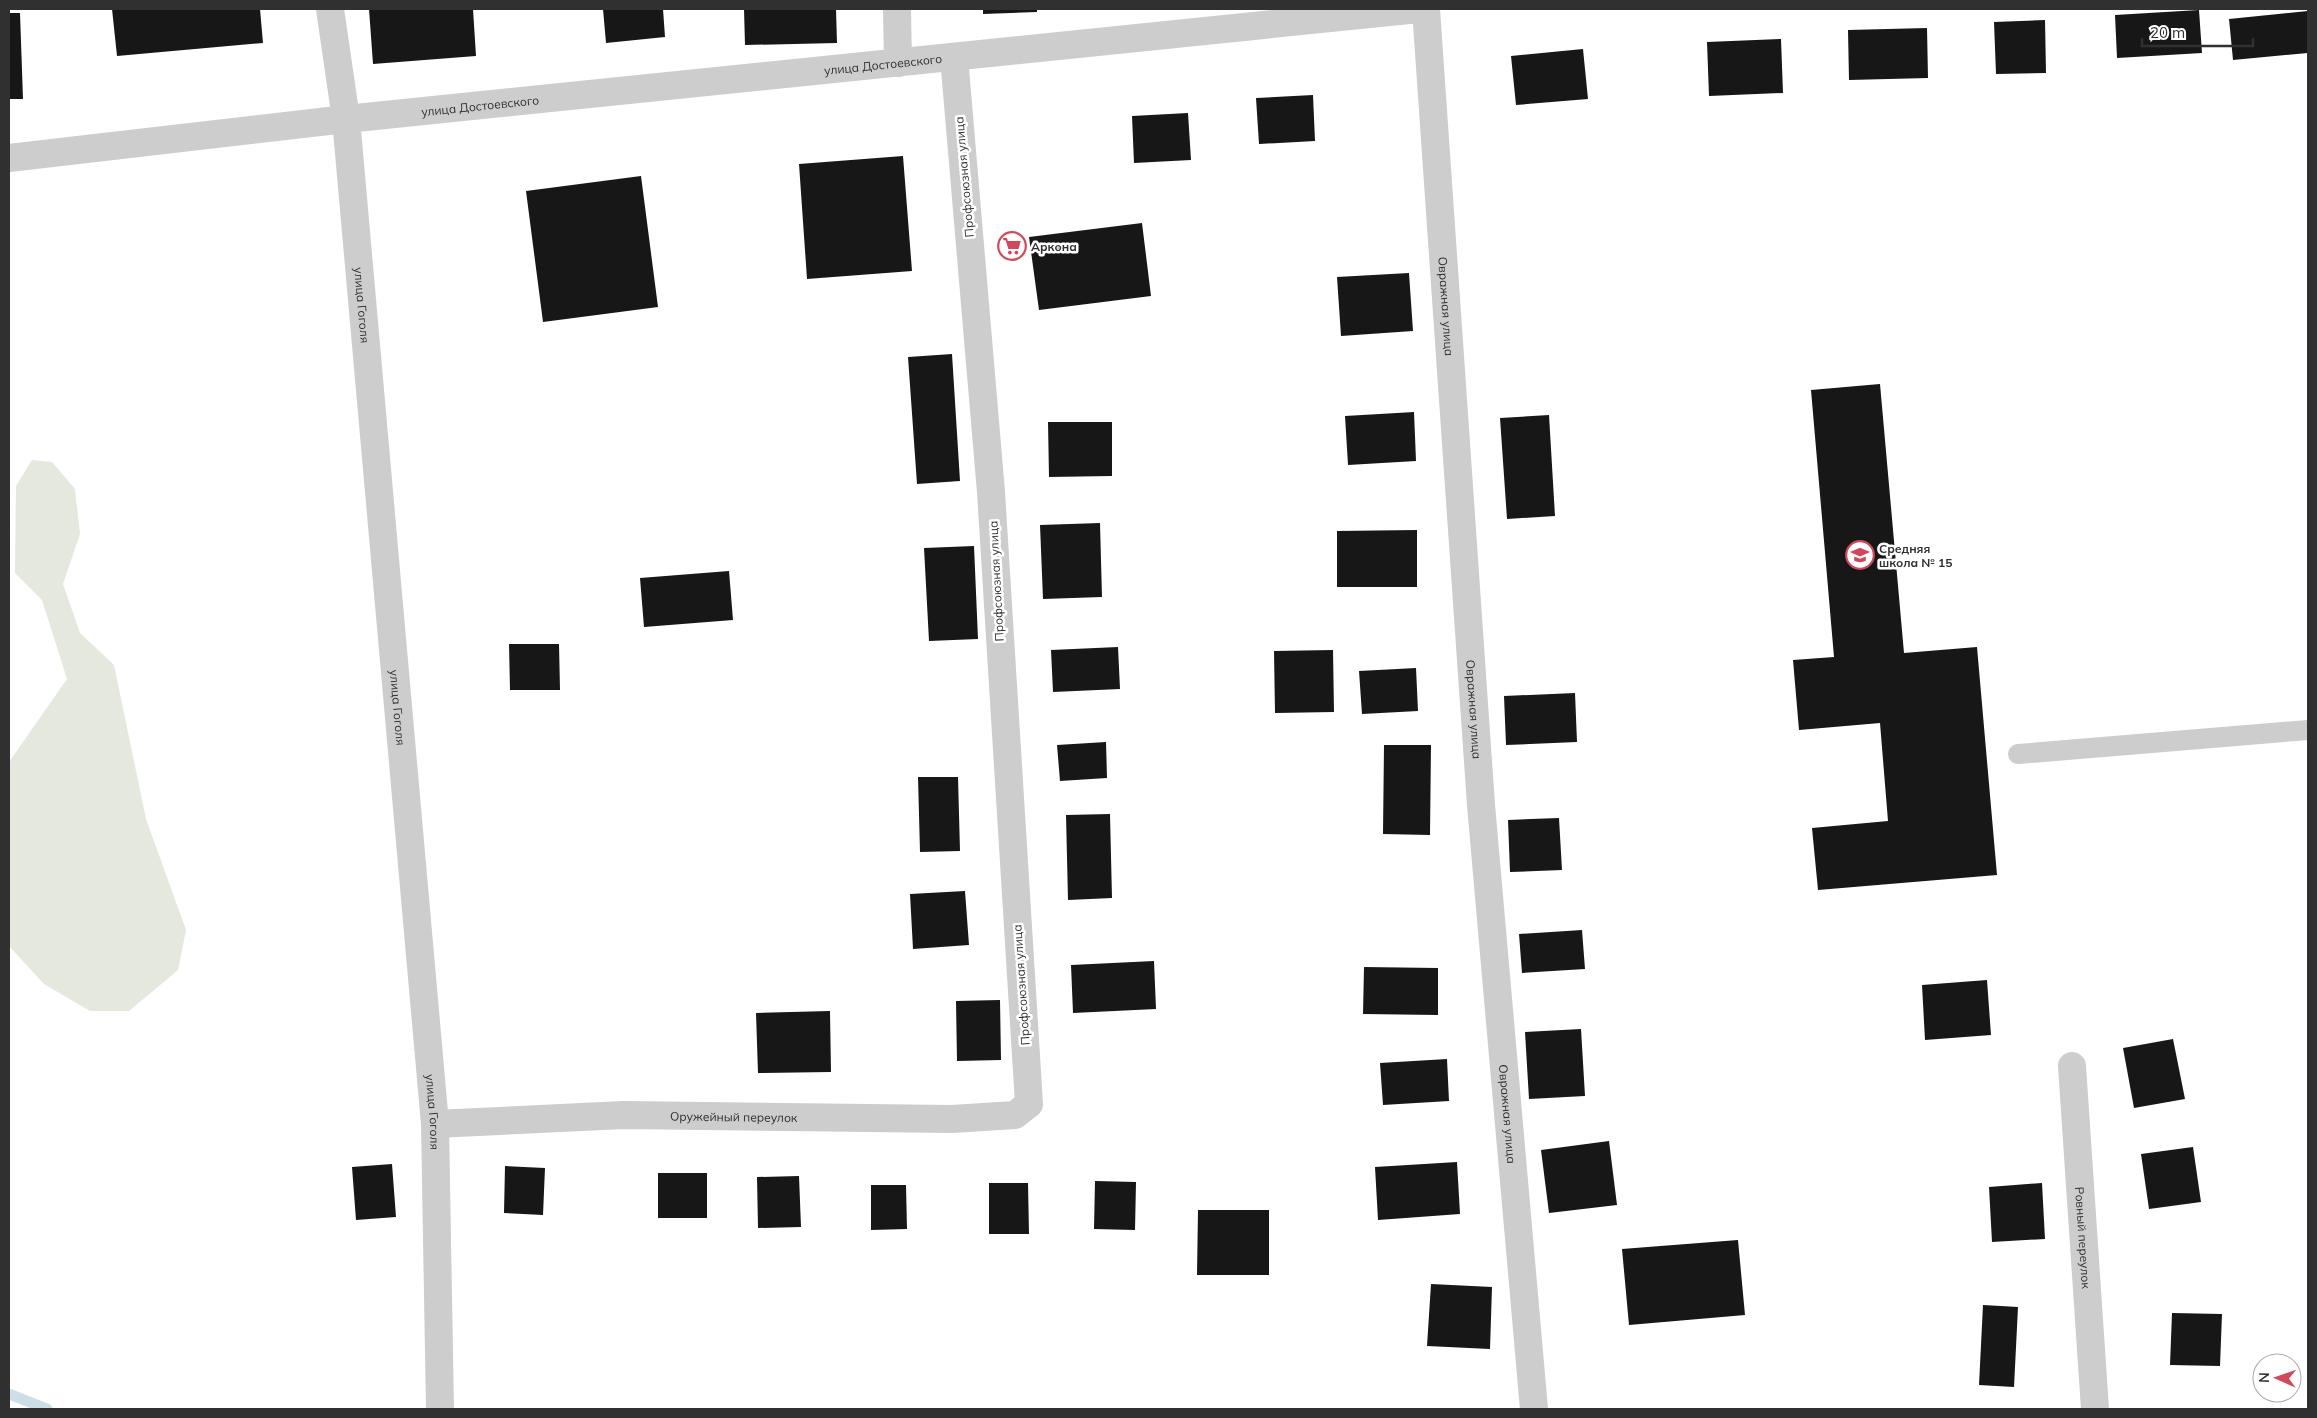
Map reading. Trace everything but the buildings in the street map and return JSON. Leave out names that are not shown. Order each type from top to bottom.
[{"type":"street","name":"улица Гоголя","points":[[330,9],[346,119],[435,1124],[440,1409]]},
{"type":"street","points":[[898,9],[898,64]]},
{"type":"street","name":"улица Достоевского","points":[[9,158],[346,119],[898,64],[1419,9]]},
{"type":"street","name":"Овражная улица","points":[[1426,9],[1481,805],[1534,1409]]},
{"type":"street","name":"Профсоюзная улица","points":[[954,57],[991,492],[1029,1104]]},
{"type":"street","name":"Ровный переулок","points":[[2072,1066],[2096,1409]]},
{"type":"street","name":"Оружейный переулок","points":[[435,1124],[624,1115],[952,1119],[1015,1115],[1029,1104]]},
{"type":"lane","points":[[2018,754],[2308,730]]},
{"type":"shaded area","points":[[32,460],[52,462],[75,489],[80,534],[63,584],[80,633],[114,665],[146,819],[186,930],[178,970],[129,1011],[90,1011],[44,984],[9,946],[9,762],[67,679],[42,600],[15,573],[16,486]]},
{"type":"waterway","points":[[9,1394],[47,1409]]},
{"type":"place","name":"Аркона","points":[[1012,246]]},
{"type":"place","name":"Средняя школа № 15","points":[[1860,555]]}]
